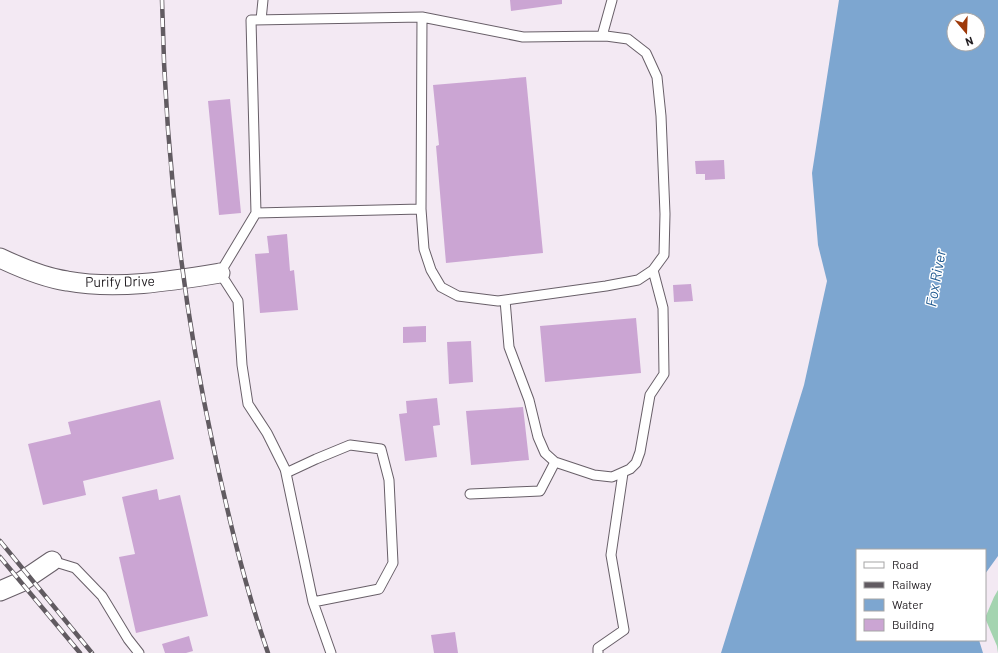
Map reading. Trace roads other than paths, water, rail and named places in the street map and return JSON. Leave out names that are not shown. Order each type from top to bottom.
[{"type":"street","name":"Purify Drive","points":[[0,258],[23,268],[66,281],[88,283],[113,284],[141,282],[220,273]]},
{"type":"street","points":[[0,591],[21,582],[52,561]]},
{"type":"lane","points":[[261,20],[263,0]]},
{"type":"lane","points":[[602,36],[612,0]]},
{"type":"lane","points":[[331,653],[313,602],[285,468],[267,432],[248,404],[242,365],[238,301],[220,273],[256,214],[251,20],[422,16],[523,37],[602,36],[628,39],[646,53],[657,77],[661,116],[665,214],[664,255],[653,270],[638,280],[606,286],[498,301],[458,296],[442,287],[431,270],[424,249],[421,209],[422,16]]},
{"type":"lane","points":[[256,214],[421,209]]},
{"type":"lane","points":[[505,300],[509,347],[529,400],[538,437],[545,454],[555,462],[594,475],[612,477],[630,469],[636,462],[640,452],[650,395],[664,374],[663,308],[653,270]]},
{"type":"lane","points":[[286,473],[350,445],[381,449],[389,480],[393,563],[379,589],[313,602]]},
{"type":"lane","points":[[470,494],[540,492],[555,462]]},
{"type":"lane","points":[[598,653],[598,648],[624,630],[612,555],[623,473]]},
{"type":"lane","points":[[52,561],[75,568],[102,596],[128,639],[139,653]]},
{"type":"water","name":"Fox River","points":[[839,0],[998,0],[998,556],[986,573],[986,549],[856,549],[856,641],[979,641],[983,653],[721,653],[804,385],[827,281],[818,245],[812,173]]},
{"type":"railway","points":[[162,0],[171,170],[184,283],[193,339],[214,450],[232,527],[252,603],[268,653]]},
{"type":"railway","points":[[0,541],[92,653]]},
{"type":"railway","points":[[0,557],[80,653]]}]
